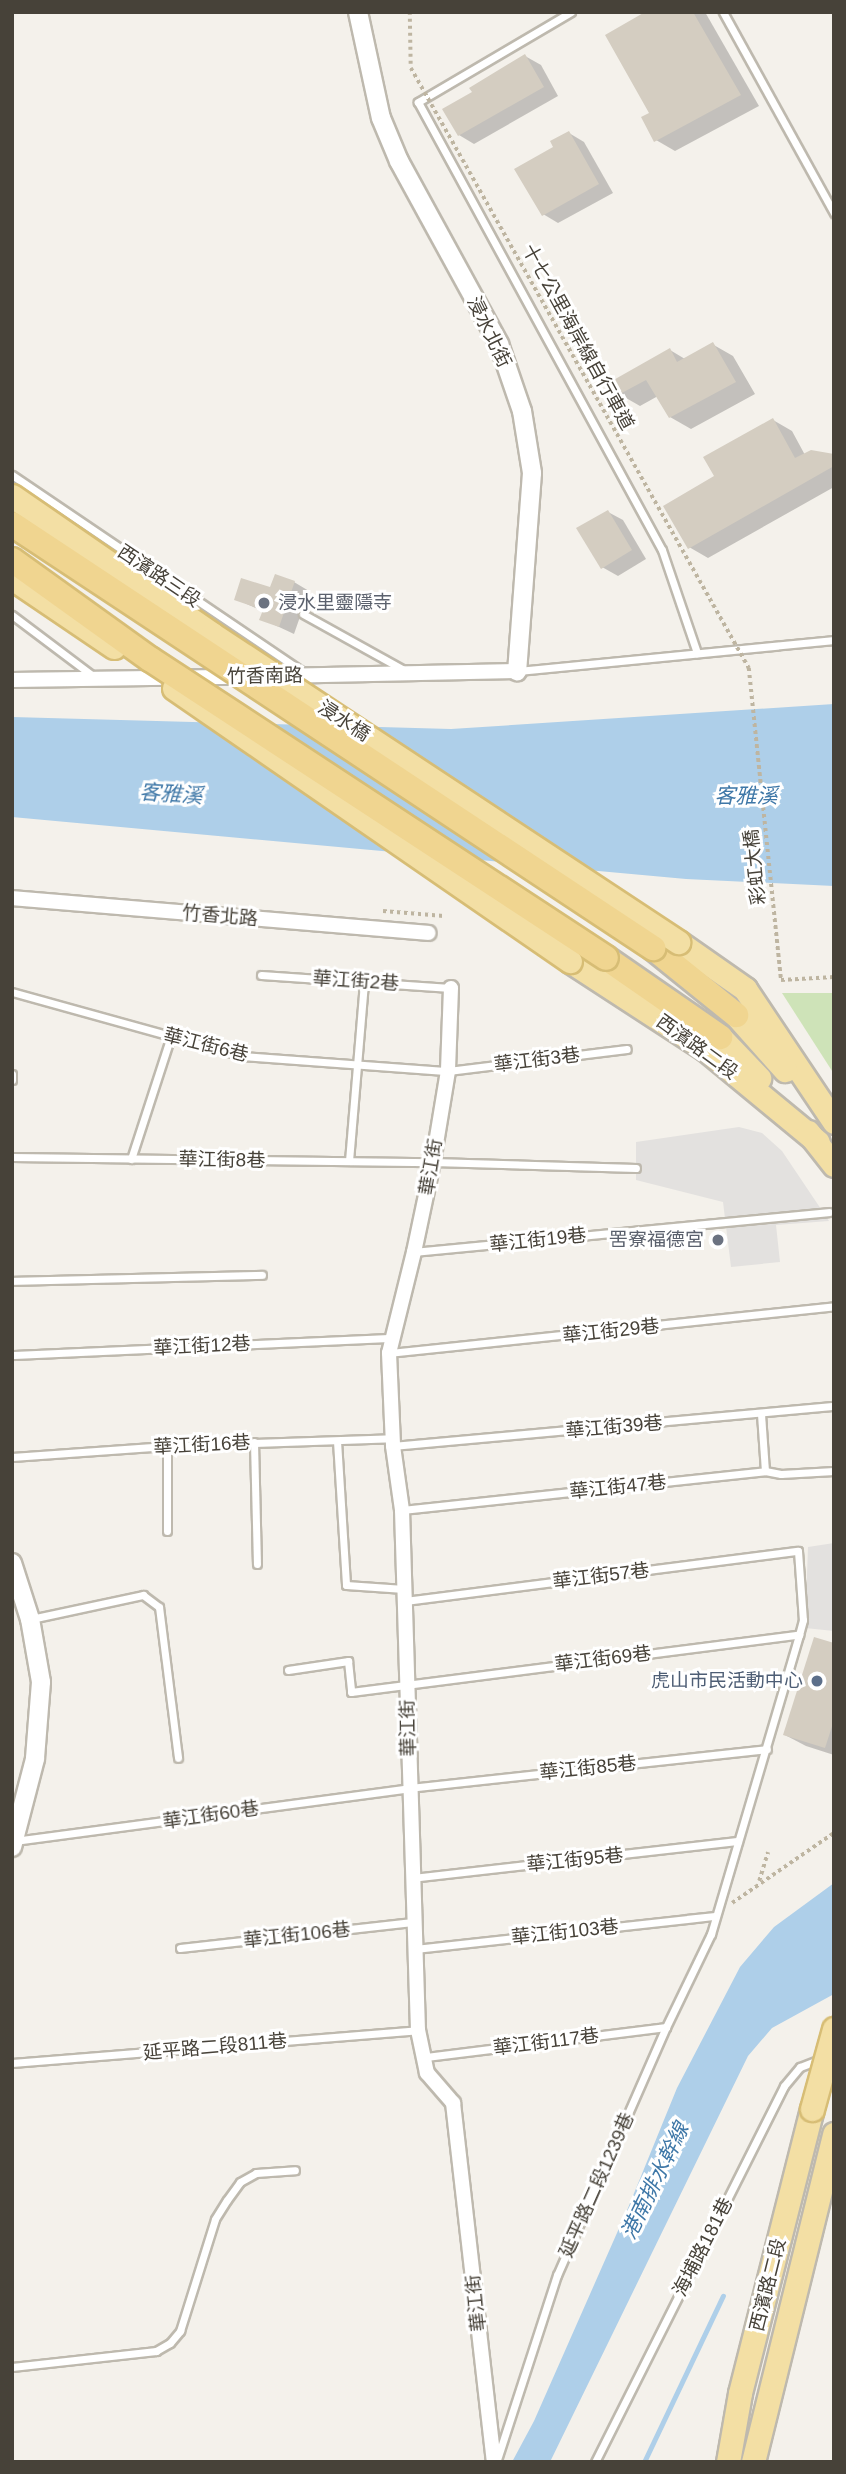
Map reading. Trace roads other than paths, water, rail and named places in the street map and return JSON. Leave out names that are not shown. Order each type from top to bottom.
[{"type":"highway","name":"浸水橋","points":[[12,524],[653,948],[736,1015]]},
{"type":"highway","points":[[12,560],[150,659],[606,958],[720,1037]]},
{"type":"main road","name":"浸水橋","points":[[12,496],[212,634],[745,989],[834,1123]]},
{"type":"main road","name":"西濱路二段","points":[[12,578],[570,961],[705,1049],[818,1142]]},
{"type":"main road","points":[[736,1015],[834,1123]]},
{"type":"main road","name":"西濱路二段","points":[[720,1037],[818,1142],[834,1166]]},
{"type":"main road","name":"西濱路二段","points":[[728,2462],[740,2393],[834,2029]]},
{"type":"main road","name":"西濱路二段","points":[[752,2462],[834,2134]]},
{"type":"street","name":"浸水北街","points":[[358,12],[380,118],[399,161],[499,344],[522,411],[532,473],[517,671]]},
{"type":"street","name":"竹香南路","points":[[12,680],[517,671]]},
{"type":"street","name":"竹香北路","points":[[12,898],[429,933]]},
{"type":"street","name":"華江街","points":[[451,988],[448,1070],[433,1162],[414,1252],[388,1353],[393,1442],[402,1510],[418,2030],[426,2057],[427,2073],[433,2083],[449,2095],[453,2104],[495,2462]]},
{"type":"street","points":[[12,1563],[30,1619],[41,1682],[35,1759],[19,1795],[13,1844]]},
{"type":"lane","points":[[571,12],[418,102],[662,550],[697,653]]},
{"type":"lane","points":[[723,12],[834,213]]},
{"type":"lane","name":"西濱路三段","points":[[12,475],[307,676]]},
{"type":"lane","points":[[303,614],[410,673]]},
{"type":"lane","points":[[12,615],[97,679]]},
{"type":"lane","points":[[517,671],[834,640]]},
{"type":"lane","name":"華江街2巷","points":[[261,975],[451,988]]},
{"type":"lane","points":[[349,1161],[364,982]]},
{"type":"lane","name":"華江街6巷","points":[[12,992],[242,1056],[448,1070]]},
{"type":"lane","points":[[131,1159],[171,1036]]},
{"type":"lane","name":"華江街3巷","points":[[448,1070],[627,1049]]},
{"type":"lane","points":[[12,1074],[12,1080]]},
{"type":"lane","name":"華江街8巷","points":[[12,1157],[433,1162],[636,1168]]},
{"type":"lane","name":"華江街19巷","points":[[414,1252],[829,1212]]},
{"type":"lane","points":[[12,1281],[262,1275]]},
{"type":"lane","name":"華江街29巷","points":[[388,1353],[477,1346],[834,1306]]},
{"type":"lane","name":"華江街12巷","points":[[12,1355],[391,1338]]},
{"type":"lane","name":"華江街39巷","points":[[393,1442],[834,1406]]},
{"type":"lane","points":[[761,1414],[765,1471]]},
{"type":"lane","name":"華江街57巷","points":[[337,1441],[346,1585],[405,1595],[798,1552]]},
{"type":"lane","points":[[254,1442],[257,1564]]},
{"type":"lane","name":"華江街16巷","points":[[12,1457],[254,1442],[393,1442]]},
{"type":"lane","points":[[167,1446],[167,1531]]},
{"type":"lane","name":"華江街47巷","points":[[402,1510],[765,1471],[781,1474],[834,1471]]},
{"type":"lane","name":"延平路二段1239巷","points":[[495,2462],[557,2274],[666,2026],[711,1934],[803,1620],[798,1552]]},
{"type":"lane","points":[[30,1619],[143,1595],[159,1607],[178,1758]]},
{"type":"lane","name":"華江街69巷","points":[[288,1670],[348,1661],[351,1692],[799,1635]]},
{"type":"lane","name":"華江街85巷","points":[[409,1788],[767,1749]]},
{"type":"lane","name":"華江街60巷","points":[[13,1844],[409,1788]]},
{"type":"lane","name":"華江街95巷","points":[[412,1878],[738,1841]]},
{"type":"lane","name":"華江街103巷","points":[[414,1949],[715,1916]]},
{"type":"lane","name":"華江街106巷","points":[[180,1948],[413,1922]]},
{"type":"lane","name":"華江街117巷","points":[[426,2057],[666,2026]]},
{"type":"lane","name":"延平路二段811巷","points":[[12,2063],[418,2030]]},
{"type":"lane","name":"海埔路181巷","points":[[595,2462],[784,2086],[800,2067],[834,2055]]},
{"type":"lane","points":[[12,2367],[156,2351],[170,2343],[180,2331],[215,2219],[240,2182],[256,2174],[295,2170]]},
{"type":"water","name":"客雅溪","points":[[834,704],[834,886],[686,879],[12,817],[12,717],[451,729]]},
{"type":"water","name":"港南排水幹線","points":[[834,1883],[834,1994],[772,2028],[748,2056],[550,2462],[512,2462],[534,2421],[628,2208],[677,2088],[740,1967],[774,1927]]},
{"type":"waterway","points":[[644,2462],[723,2296]]},
{"type":"place","name":"浸水里靈隱寺","points":[[264,603]]},
{"type":"place","name":"罟寮福德宮","points":[[718,1240]]},
{"type":"place","name":"虎山市民活動中心","points":[[817,1681]]}]
